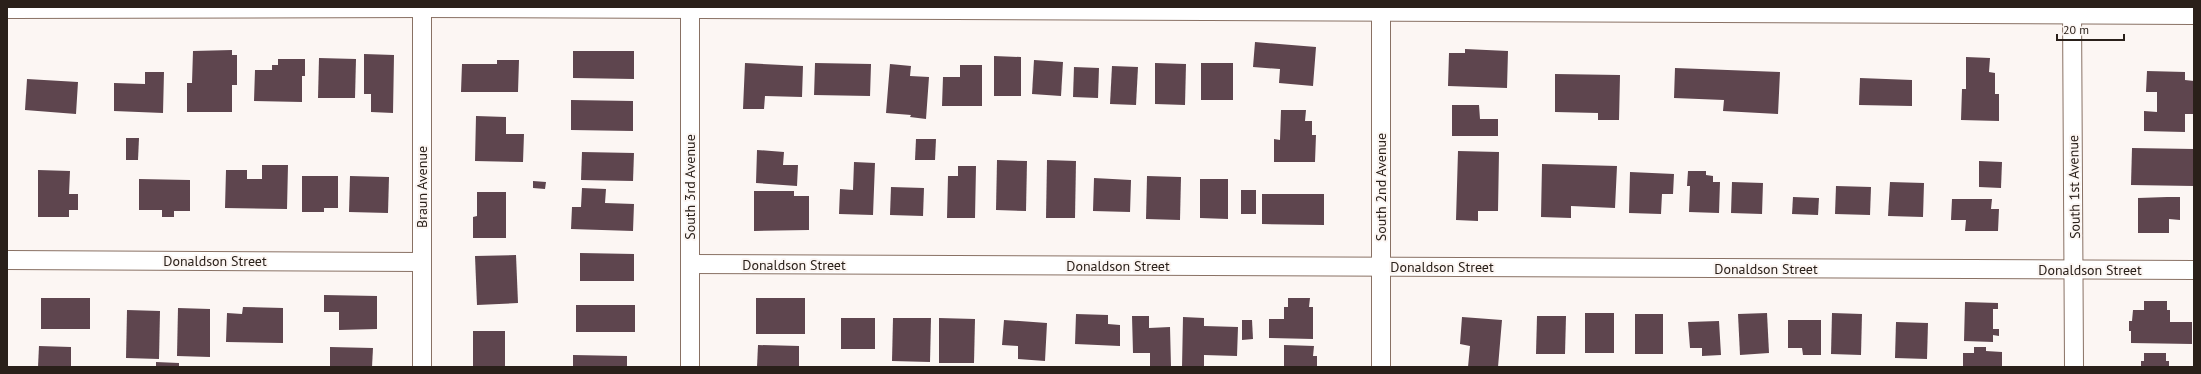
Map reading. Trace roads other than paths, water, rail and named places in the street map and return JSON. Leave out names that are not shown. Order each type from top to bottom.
[{"type":"street","name":"Braun Avenue","points":[[422,8],[422,367]]},
{"type":"street","name":"South 3rd Avenue","points":[[690,8],[690,367]]},
{"type":"street","points":[[7,9],[1381,9],[2072,11],[2194,15]]},
{"type":"street","name":"South 2nd Avenue","points":[[1381,9],[1381,367]]},
{"type":"street","name":"South 1st Avenue","points":[[2072,11],[2074,367]]},
{"type":"street","name":"Donaldson Street","points":[[7,260],[422,262]]},
{"type":"street","name":"Donaldson Street","points":[[690,264],[2194,270]]}]
